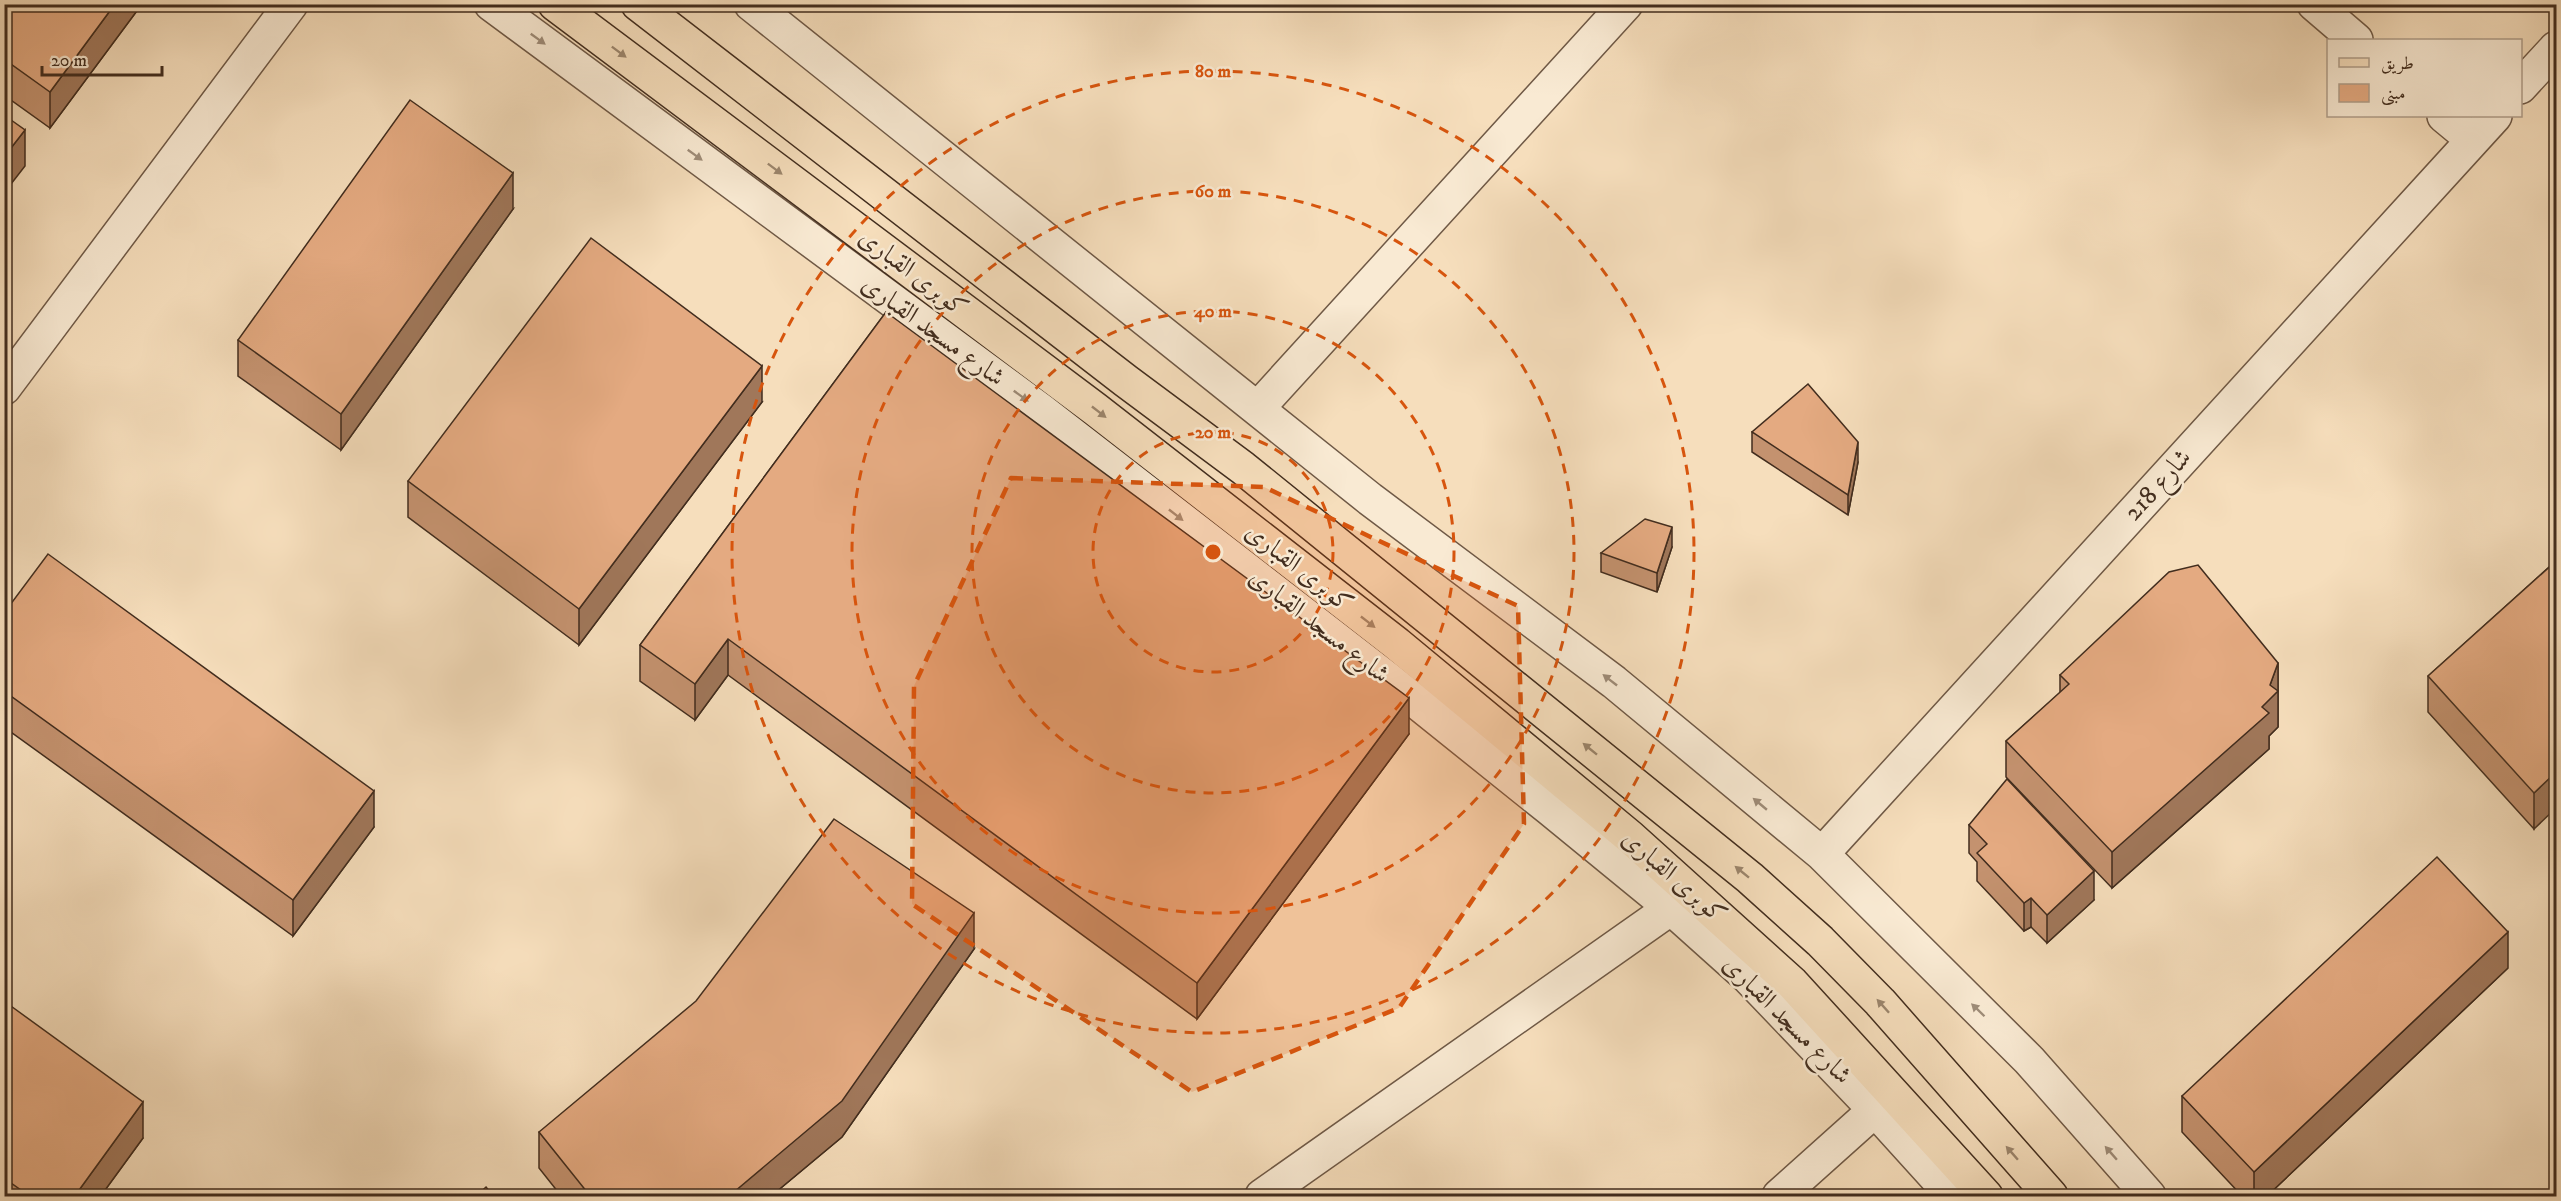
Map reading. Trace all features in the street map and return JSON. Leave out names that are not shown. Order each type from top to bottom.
[{"type":"main road","name":"كوبرى القبارى","points":[[555,4],[1133,439],[1397,644],[1630,837],[1792,983],[1986,1197]]},
{"type":"main road","name":"كوبرى القبارى","points":[[638,4],[1116,374],[1243,468],[1750,878],[1820,941],[1880,1002],[2050,1197]]},
{"type":"street","points":[[4,388],[291,4]]},
{"type":"street","name":"شارع مسجد القبارى","points":[[491,4],[1042,411],[1388,680],[1671,908],[1748,977],[1875,1110],[1953,1197]]},
{"type":"street","points":[[751,4],[1370,499],[1614,682],[1822,854],[2029,1060],[2149,1197]]},
{"type":"street","points":[[1258,408],[1626,4]]},
{"type":"street","points":[[2314,4],[2355,39]]},
{"type":"street","points":[[2522,85],[2556,48]]},
{"type":"street","points":[[2445,117],[2473,140]]},
{"type":"street","name":"شارع 218","points":[[1822,854],[2494,117]]},
{"type":"street","points":[[1262,1197],[1671,908]]},
{"type":"street","points":[[1779,1197],[1875,1110]]},
{"type":"highlighted area","points":[[1011,478],[1264,487],[1518,606],[1524,824],[1399,1008],[1192,1092],[912,904],[914,686]]},
{"type":"building","points":[[4,4],[115,4],[50,92],[4,59]]},
{"type":"building","points":[[410,100],[513,173],[341,414],[238,340]]},
{"type":"building","points":[[4,115],[25,130],[4,157]]},
{"type":"building","points":[[591,238],[762,366],[579,609],[408,481]]},
{"type":"building","points":[[886,312],[1409,698],[1197,983],[728,639],[695,684],[640,645]]},
{"type":"building","points":[[1808,384],[1858,442],[1848,495],[1752,432]]},
{"type":"building","points":[[1645,519],[1672,527],[1657,573],[1601,553]]},
{"type":"building","points":[[48,554],[374,791],[293,900],[4,691],[4,613]]},
{"type":"building","points":[[2556,561],[2556,772],[2534,793],[2428,676]]},
{"type":"building","points":[[2198,565],[2278,663],[2270,685],[2278,691],[2262,707],[2269,713],[2112,852],[2006,741],[2069,684],[2060,675],[2169,572]]},
{"type":"building","points":[[2007,779],[2094,871],[2047,915],[2031,898],[2024,903],[1977,853],[1987,844],[1969,825]]},
{"type":"building","points":[[834,819],[974,913],[842,1101],[728,1197],[591,1197],[539,1132],[696,1001]]},
{"type":"building","points":[[2437,857],[2508,932],[2254,1172],[2182,1096]]},
{"type":"building","points":[[4,1001],[143,1102],[74,1197],[31,1197],[4,1178]]},
{"type":"building","points":[[486,1187],[494,1197],[475,1197]]}]
